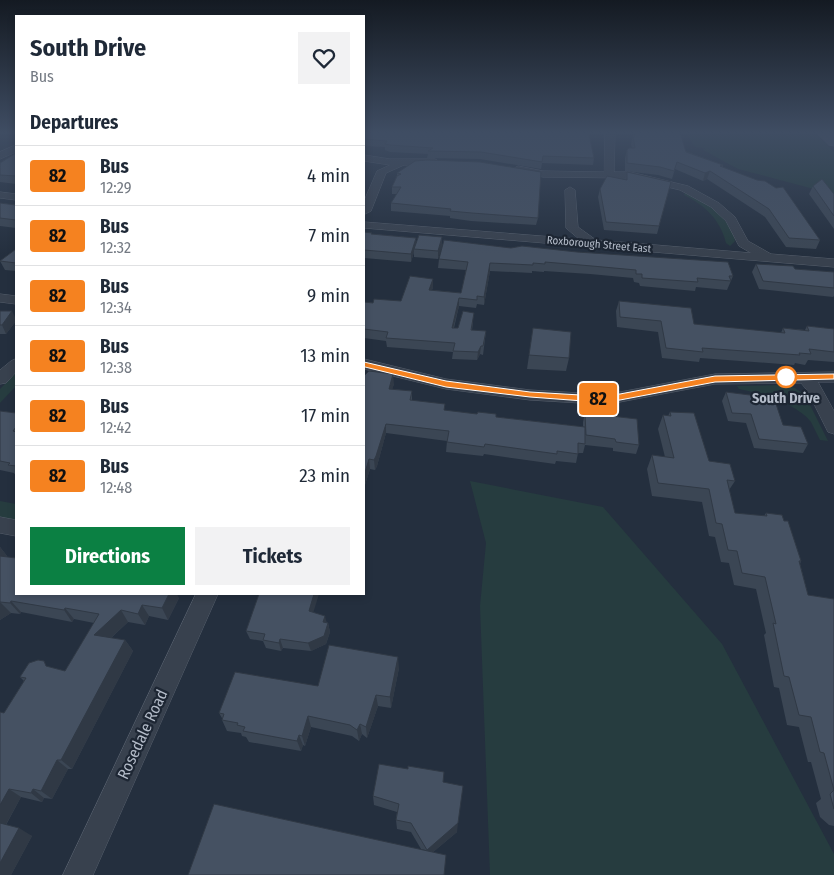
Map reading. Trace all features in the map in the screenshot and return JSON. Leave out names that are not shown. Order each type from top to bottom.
[{"type":"street","points":[[365,209],[381,173]]},
{"type":"street","points":[[537,173],[592,176],[610,174],[658,180],[700,195],[715,204],[731,219],[743,243],[770,258]]},
{"type":"street","points":[[543,174],[570,190]]},
{"type":"street","points":[[570,190],[592,176]]},
{"type":"street","points":[[570,190],[572,228],[593,244]]},
{"type":"street","points":[[0,195],[15,197]]},
{"type":"street","points":[[365,212],[380,226]]},
{"type":"street","name":"Roxborough Street East","points":[[365,225],[834,263]]},
{"type":"street","points":[[555,240],[572,228]]},
{"type":"street","points":[[724,254],[743,243]]},
{"type":"street","points":[[0,298],[15,300]]},
{"type":"street","points":[[365,364],[446,384],[530,394],[597,399],[620,397],[715,379],[834,377]]},
{"type":"street","points":[[0,379],[15,365]]},
{"type":"street","points":[[805,377],[814,388],[834,428]]},
{"type":"street","points":[[0,525],[15,528]]},
{"type":"street","name":"Rosedale Road","points":[[78,875],[207,595]]},
{"type":"green space","points":[[753,173],[834,173],[834,197],[829,193]]},
{"type":"green space","points":[[685,191],[708,204],[721,215],[734,237],[735,241],[730,246],[726,243],[720,227],[711,214],[684,195]]},
{"type":"green space","points":[[15,374],[15,387],[0,403],[0,389]]},
{"type":"green space","points":[[783,385],[795,388],[805,395],[828,441],[820,440],[811,422],[797,410],[768,396],[739,389],[737,386]]},
{"type":"green space","points":[[470,481],[603,507],[722,644],[834,854],[834,875],[490,875],[480,606],[486,543]]},
{"type":"green space","points":[[0,501],[15,504],[15,520],[0,517]]},
{"type":"building","points":[[0,173],[15,173],[15,176],[0,175]]},
{"type":"building","points":[[397,173],[541,173],[538,218],[450,211],[451,209],[391,203],[401,187],[392,187],[397,176],[401,174]]},
{"type":"building","points":[[627,173],[631,173],[671,182],[659,226],[606,222],[600,189],[607,176],[627,180]]},
{"type":"building","points":[[713,173],[738,173],[765,181],[776,188],[783,187],[820,240],[789,238],[769,209]]},
{"type":"building","points":[[822,179],[834,194],[834,216],[813,186]]},
{"type":"building","points":[[0,203],[15,205],[15,220],[0,218]]},
{"type":"building","points":[[365,232],[416,238],[411,254],[365,250]]},
{"type":"building","points":[[419,235],[442,237],[438,251],[414,249]]},
{"type":"building","points":[[444,240],[511,248],[522,246],[577,252],[728,262],[733,276],[729,276],[731,281],[697,278],[698,282],[642,278],[642,274],[636,274],[636,270],[545,262],[545,264],[533,263],[533,265],[490,263],[484,297],[477,296],[477,300],[459,298],[452,328],[458,328],[463,311],[474,313],[471,330],[486,331],[483,346],[481,346],[478,352],[453,351],[455,343],[386,338],[388,332],[365,329],[365,302],[373,303],[374,299],[401,301],[410,276],[433,279],[429,290],[461,293],[468,262],[439,259]]},
{"type":"building","points":[[15,250],[15,263],[0,261]]},
{"type":"building","points":[[756,264],[793,266],[795,269],[834,272],[834,288],[763,281]]},
{"type":"building","points":[[619,301],[691,308],[694,324],[785,333],[783,328],[809,331],[807,326],[834,329],[834,352],[809,349],[811,354],[799,353],[800,355],[702,348],[703,352],[666,348],[661,321],[620,317]]},
{"type":"building","points":[[0,311],[12,311],[2,325],[0,325]]},
{"type":"building","points":[[533,328],[571,332],[569,358],[529,355]]},
{"type":"building","points":[[369,371],[393,374],[389,389],[412,391],[410,400],[445,404],[444,410],[496,414],[496,417],[585,427],[585,444],[578,443],[578,454],[557,451],[557,454],[485,444],[484,447],[447,442],[449,431],[386,424],[376,456],[374,460],[369,459],[365,473],[365,375]]},
{"type":"building","points":[[726,392],[774,398],[783,425],[801,427],[808,444],[759,439],[751,414],[732,413]]},
{"type":"building","points":[[0,411],[15,413],[15,428],[13,431],[15,432],[15,466],[0,461]]},
{"type":"building","points":[[670,412],[694,413],[709,461],[730,464],[735,481],[727,480],[735,513],[767,516],[766,513],[782,515],[784,521],[788,521],[801,561],[799,561],[808,595],[834,599],[834,790],[824,753],[820,752],[811,717],[799,715],[789,677],[784,676],[773,623],[776,624],[765,577],[742,573],[737,551],[728,550],[722,524],[716,523],[709,489],[658,483],[652,455],[674,458],[663,415],[671,416]]},
{"type":"building","points":[[585,413],[637,419],[639,445],[586,435]]},
{"type":"building","points":[[0,556],[15,558],[15,595],[168,595],[162,608],[142,605],[138,614],[121,610],[94,635],[125,640],[61,760],[57,760],[41,791],[33,789],[31,793],[9,789],[0,805],[0,712],[4,713],[26,678],[20,677],[29,663],[38,660],[44,661],[46,666],[65,671],[99,614],[11,601],[10,603],[0,602]]},
{"type":"building","points":[[259,595],[314,595],[309,611],[325,616],[323,622],[328,623],[324,636],[308,643],[280,639],[279,643],[263,640],[265,634],[246,631]]},
{"type":"building","points":[[329,645],[398,657],[390,697],[376,695],[366,727],[360,724],[357,730],[350,725],[308,716],[302,736],[299,735],[297,741],[243,731],[245,727],[237,725],[238,723],[222,720],[224,714],[219,713],[235,672],[318,686]]},
{"type":"building","points":[[379,764],[408,769],[408,766],[444,772],[443,782],[463,786],[458,823],[427,850],[411,823],[396,820],[399,804],[373,796]]},
{"type":"building","points":[[834,790],[834,809],[830,794]]},
{"type":"building","points":[[214,804],[446,855],[444,875],[188,875]]},
{"type":"building","points":[[0,823],[19,828],[0,863]]},
{"type":"bus line","name":"82","points":[[365,364],[431,382],[488,390],[597,399],[620,397],[702,380],[834,377]]},
{"type":"place","name":"South Drive","points":[[786,377]]}]
